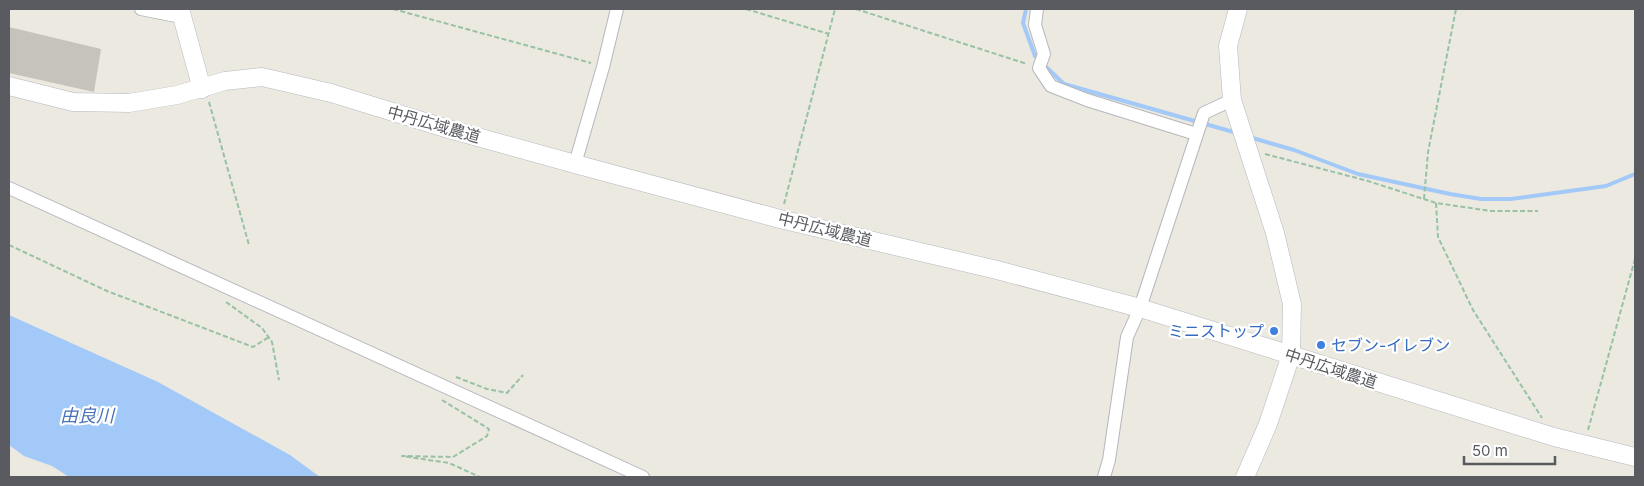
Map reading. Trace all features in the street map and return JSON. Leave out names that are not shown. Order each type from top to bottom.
[{"type":"street","points":[[141,9],[181,13],[202,89]]},
{"type":"street","points":[[575,164],[603,67],[617,9]]},
{"type":"street","points":[[1037,9],[1035,25],[1044,54],[1039,68],[1051,86],[1087,100],[1196,134]]},
{"type":"street","points":[[1238,9],[1228,46],[1232,100],[1276,233],[1292,304],[1291,355],[1268,424],[1245,477]]},
{"type":"street","name":"中丹広域農道","points":[[9,86],[73,102],[129,103],[202,89],[225,81],[262,77],[331,93],[445,128],[780,219],[997,270],[1140,308],[1554,437],[1635,457]]},
{"type":"street","points":[[1104,477],[1109,460],[1127,337],[1140,308],[1204,113],[1232,100]]},
{"type":"street","points":[[9,188],[643,477]]},
{"type":"path","points":[[392,9],[603,67]]},
{"type":"path","points":[[746,9],[828,34]]},
{"type":"path","points":[[780,219],[835,9]]},
{"type":"path","points":[[856,9],[1039,68]]},
{"type":"path","points":[[1424,199],[1428,152],[1456,9]]},
{"type":"path","points":[[202,89],[209,100],[249,245]]},
{"type":"path","points":[[1249,150],[1368,181],[1436,203],[1491,211],[1538,211]]},
{"type":"path","points":[[1436,203],[1438,237],[1473,310],[1554,437]]},
{"type":"path","points":[[9,245],[107,291],[253,347],[269,337]]},
{"type":"path","points":[[1584,444],[1635,259]]},
{"type":"path","points":[[226,301],[262,328],[269,337],[272,342],[279,380]]},
{"type":"path","points":[[451,375],[486,389],[507,393],[523,375]]},
{"type":"path","points":[[442,400],[489,429],[487,436],[453,456],[402,456],[449,463],[480,477]]},
{"type":"water","name":"由良川","points":[[9,315],[158,382],[290,455],[320,477],[69,477],[52,466],[24,456],[9,445]]},
{"type":"building","points":[[9,27],[101,49],[94,92],[9,73]]},
{"type":"waterway","points":[[1026,9],[1023,23],[1035,56],[1039,60]]},
{"type":"waterway","points":[[1044,65],[1064,84],[1237,133]]},
{"type":"waterway","points":[[1249,137],[1294,150],[1358,174],[1481,199],[1511,199],[1606,186],[1635,174]]},
{"type":"place","name":"ミニストップ","points":[[1274,331]]},
{"type":"place","name":"セブン-イレブン","points":[[1321,345]]}]
